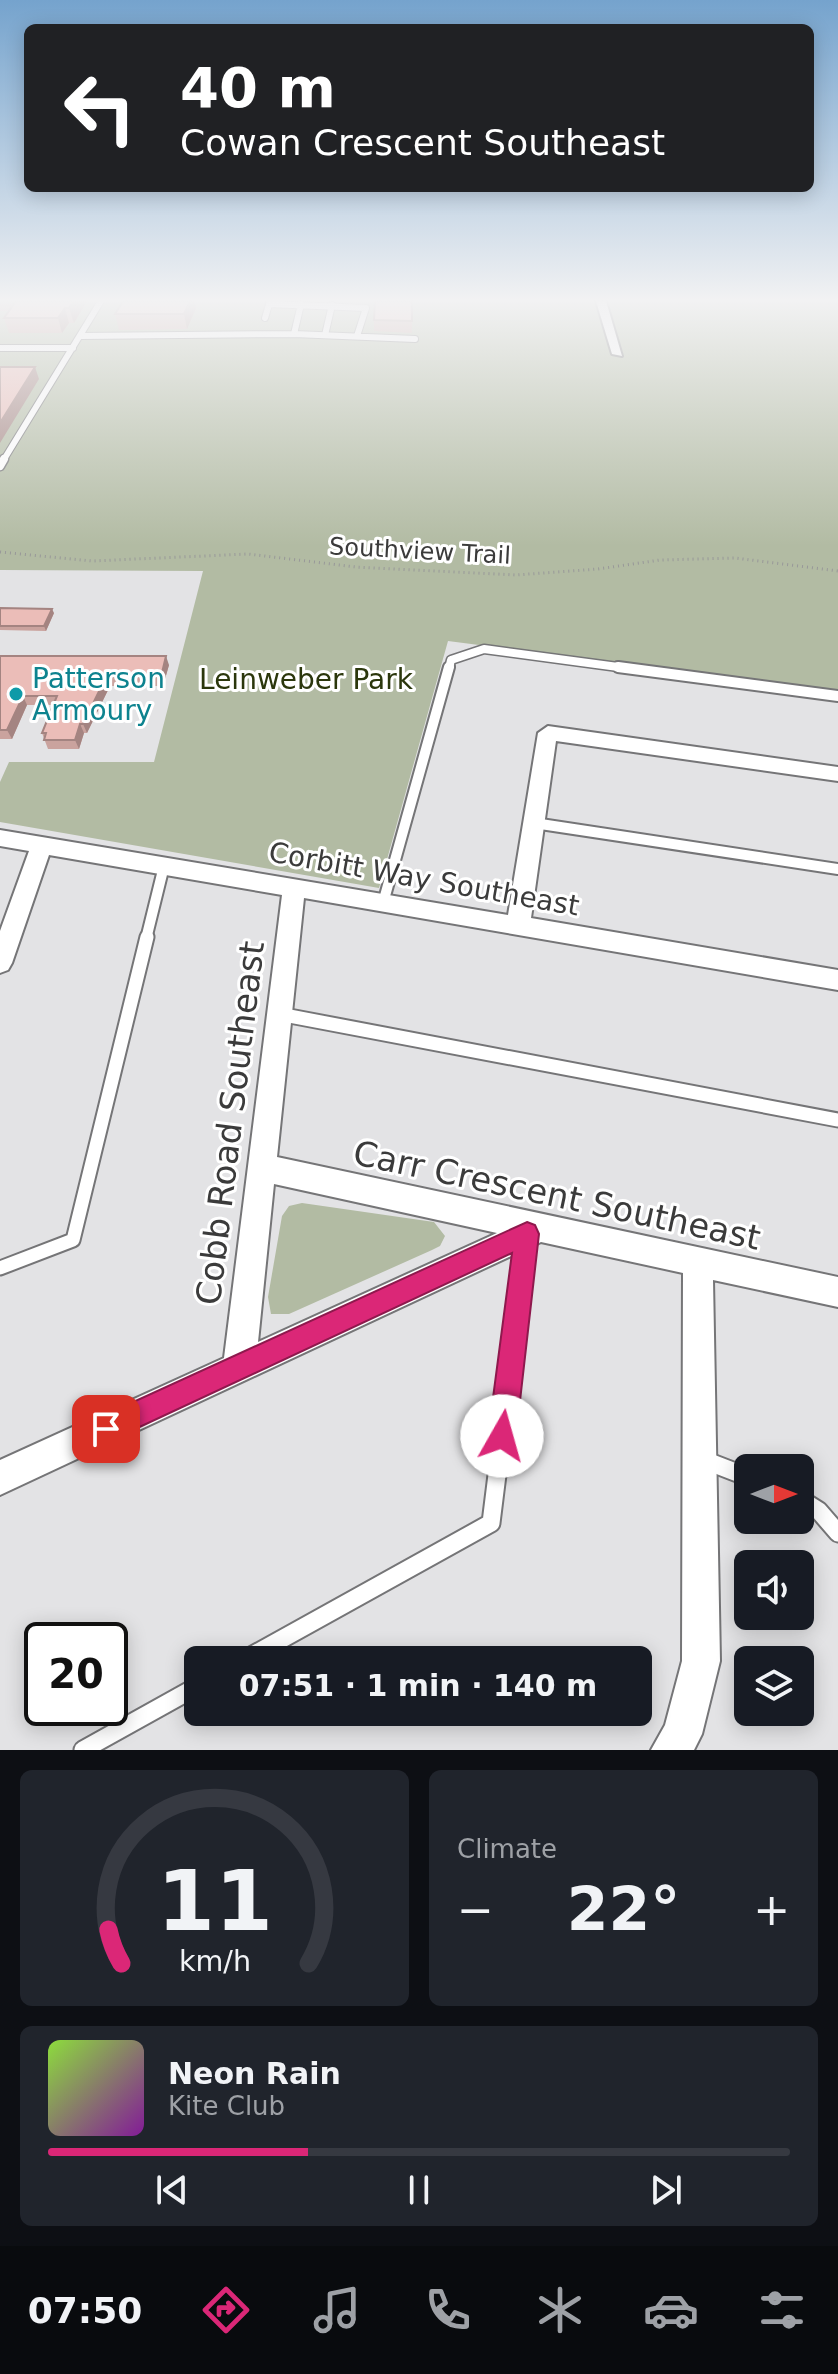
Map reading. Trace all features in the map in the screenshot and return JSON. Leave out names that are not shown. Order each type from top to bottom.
[{"type":"street","points":[[518,926],[548,733],[838,774]]},
{"type":"street","name":"Corbitt Way Southeast","points":[[0,838],[838,980]]},
{"type":"street","points":[[0,963],[42,845]]},
{"type":"street","name":"Cobb Road Southeast","points":[[239,1367],[294,888]]},
{"type":"street","name":"Carr Crescent Southeast","points":[[260,1167],[535,1230],[838,1292]]},
{"type":"street","points":[[0,1478],[535,1230]]},
{"type":"street","points":[[671,1750],[682,1734],[701,1661],[698,1262]]},
{"type":"lane","points":[[0,466],[52,383]]},
{"type":"lane","points":[[383,903],[451,660],[484,649],[838,696]]},
{"type":"lane","points":[[534,823],[838,869]]},
{"type":"lane","points":[[0,1268],[73,1240],[164,866]]},
{"type":"lane","points":[[278,1014],[838,1120]]},
{"type":"lane","points":[[269,1646],[491,1523],[535,1230]]},
{"type":"lane","points":[[700,1458],[734,1471]]},
{"type":"lane","points":[[814,1508],[838,1533]]},
{"type":"lane","points":[[83,1750],[184,1694]]},
{"type":"path","name":"Southview Trail","points":[[0,552],[92,561],[248,554],[365,568],[492,574],[538,575],[660,560],[735,558],[838,571]]},
{"type":"green space","name":"Leinweber Park","points":[[0,383],[838,383],[838,691],[448,641],[379,888],[0,822],[0,782],[9,762],[154,762],[203,571],[0,570]]},
{"type":"green space","points":[[302,1203],[434,1222],[445,1236],[440,1246],[432,1250],[289,1314],[271,1314],[268,1297],[282,1216],[289,1206]]},
{"type":"building","points":[[0,383],[25,383],[0,423]]},
{"type":"building","points":[[0,608],[52,609],[44,626],[0,626]]},
{"type":"building","points":[[0,656],[166,656],[161,677],[106,677],[83,724],[80,724],[75,740],[44,740],[46,733],[42,733],[57,696],[23,696],[7,730],[0,730]]},
{"type":"place","name":"Patterson Armoury","points":[[16,694]]},
{"type":"route","points":[[106,1429],[527,1234],[502,1436]]}]
